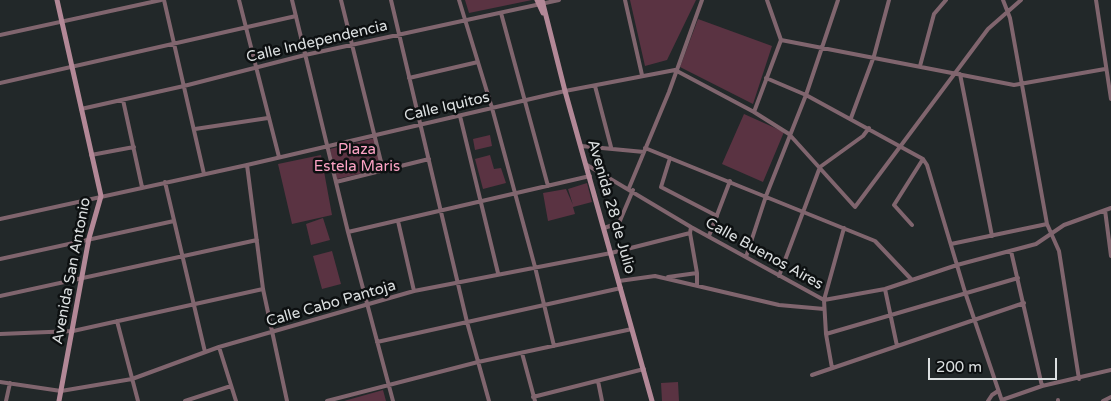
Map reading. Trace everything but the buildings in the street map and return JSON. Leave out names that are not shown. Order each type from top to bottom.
[{"type":"main road","name":"Avenida San Antonio","points":[[57,0],[101,196],[89,238],[59,401]]},
{"type":"main road","name":"Avenida 28 de Julio","points":[[540,2],[652,401]]},
{"type":"street","points":[[0,35],[162,0],[195,129],[204,174]]},
{"type":"street","points":[[239,0],[279,158]]},
{"type":"street","points":[[292,0],[366,305],[393,401]]},
{"type":"street","points":[[341,0],[383,170]]},
{"type":"street","points":[[391,0],[457,282],[489,401]]},
{"type":"street","points":[[459,0],[492,108],[535,267],[554,346]]},
{"type":"street","name":"Calle Independencia","points":[[81,109],[184,86],[305,54],[500,13],[540,2],[559,0]]},
{"type":"street","points":[[625,0],[642,75]]},
{"type":"street","points":[[604,228],[619,223],[644,150],[669,92],[675,70],[702,0]]},
{"type":"street","points":[[754,112],[781,40],[767,0]]},
{"type":"street","points":[[746,257],[766,196],[806,95],[838,0]]},
{"type":"street","points":[[850,118],[874,56],[889,0]]},
{"type":"street","points":[[920,66],[934,14],[946,0]]},
{"type":"street","points":[[1003,0],[1008,10],[1047,224],[1058,250],[1079,378]]},
{"type":"street","points":[[675,70],[754,112],[790,134],[855,207],[988,29],[1021,0]]},
{"type":"street","points":[[1096,0],[1111,99]]},
{"type":"street","points":[[500,13],[548,186]]},
{"type":"street","points":[[0,83],[296,16]]},
{"type":"street","points":[[781,40],[822,46],[1021,85],[1105,67],[1111,64]]},
{"type":"street","points":[[409,78],[478,62]]},
{"type":"street","name":"Calle Iquitos","points":[[0,218],[279,158],[565,91],[675,70]]},
{"type":"street","points":[[960,74],[992,236]]},
{"type":"street","points":[[766,78],[806,95],[923,159],[927,165],[965,292],[1002,400],[1042,386],[1111,370]]},
{"type":"street","points":[[595,86],[611,147]]},
{"type":"street","points":[[123,100],[142,187]]},
{"type":"street","points":[[460,116],[498,273]]},
{"type":"street","points":[[195,129],[268,118]]},
{"type":"street","points":[[779,276],[820,167],[863,136],[869,128]]},
{"type":"street","points":[[581,146],[644,150],[730,181],[875,241],[911,279]]},
{"type":"street","points":[[92,155],[134,147]]},
{"type":"street","points":[[670,158],[661,186],[717,216]]},
{"type":"street","points":[[336,182],[429,159]]},
{"type":"street","points":[[912,225],[894,205],[923,159]]},
{"type":"street","name":"Calle Buenos Aires","points":[[587,164],[631,189],[691,228],[709,236],[824,300],[884,289],[957,265],[1036,244],[1064,224],[1111,208]]},
{"type":"street","points":[[247,165],[263,289],[286,401]]},
{"type":"street","points":[[348,232],[590,176]]},
{"type":"street","points":[[709,236],[730,181]]},
{"type":"street","points":[[165,182],[205,352]]},
{"type":"street","points":[[1105,210],[1111,256]]},
{"type":"street","points":[[0,259],[89,238],[174,221]]},
{"type":"street","points":[[398,221],[414,291]]},
{"type":"street","points":[[951,244],[1047,224]]},
{"type":"street","points":[[691,228],[690,233],[697,273],[697,286]]},
{"type":"street","points":[[832,368],[826,334],[824,300],[844,228]]},
{"type":"street","name":"Calle Cabo Pantoja","points":[[0,382],[61,391],[132,379],[219,347],[414,291],[498,273],[611,253],[690,233]]},
{"type":"street","points":[[0,296],[257,240]]},
{"type":"street","points":[[1011,250],[1042,386]]},
{"type":"street","points":[[666,278],[697,273]]},
{"type":"street","points":[[619,281],[654,276],[779,305],[824,309]]},
{"type":"street","points":[[826,334],[890,313],[1018,278]]},
{"type":"street","points":[[377,342],[621,288]]},
{"type":"street","points":[[0,334],[73,331],[263,289]]},
{"type":"street","points":[[884,289],[896,346]]},
{"type":"street","points":[[812,375],[1024,303]]},
{"type":"street","points":[[117,321],[138,401]]},
{"type":"street","points":[[327,401],[478,362],[632,329]]},
{"type":"street","points":[[219,347],[236,401]]},
{"type":"street","points":[[522,353],[534,399],[644,370]]},
{"type":"street","points":[[598,381],[602,401]]},
{"type":"street","points":[[6,401],[10,383]]},
{"type":"street","points":[[185,401],[231,386]]},
{"type":"street","points":[[988,401],[998,391]]},
{"type":"street","points":[[1103,401],[1111,397]]},
{"type":"green space","points":[[465,0],[532,0],[469,13]]},
{"type":"green space","points":[[630,0],[696,0],[667,60],[645,66]]},
{"type":"green space","points":[[698,19],[772,46],[753,104],[680,67]]},
{"type":"green space","points":[[744,114],[784,132],[763,182],[722,164]]},
{"type":"green space","points":[[490,135],[492,146],[475,150],[473,139]]},
{"type":"green space","name":"Plaza Estela Maris","points":[[375,138],[385,168],[337,179],[330,149]]},
{"type":"green space","points":[[321,155],[332,215],[292,224],[278,164]]},
{"type":"green space","points":[[490,155],[494,169],[501,168],[506,183],[483,189],[475,159]]},
{"type":"green space","points":[[587,183],[592,202],[573,207],[575,214],[548,221],[543,193],[566,189],[573,205],[568,189]]},
{"type":"green space","points":[[323,218],[330,240],[311,245],[306,224]]},
{"type":"green space","points":[[332,251],[341,284],[322,289],[313,256]]},
{"type":"green space","points":[[678,382],[679,401],[662,401],[661,383]]},
{"type":"green space","points":[[383,390],[386,401],[344,401]]}]
